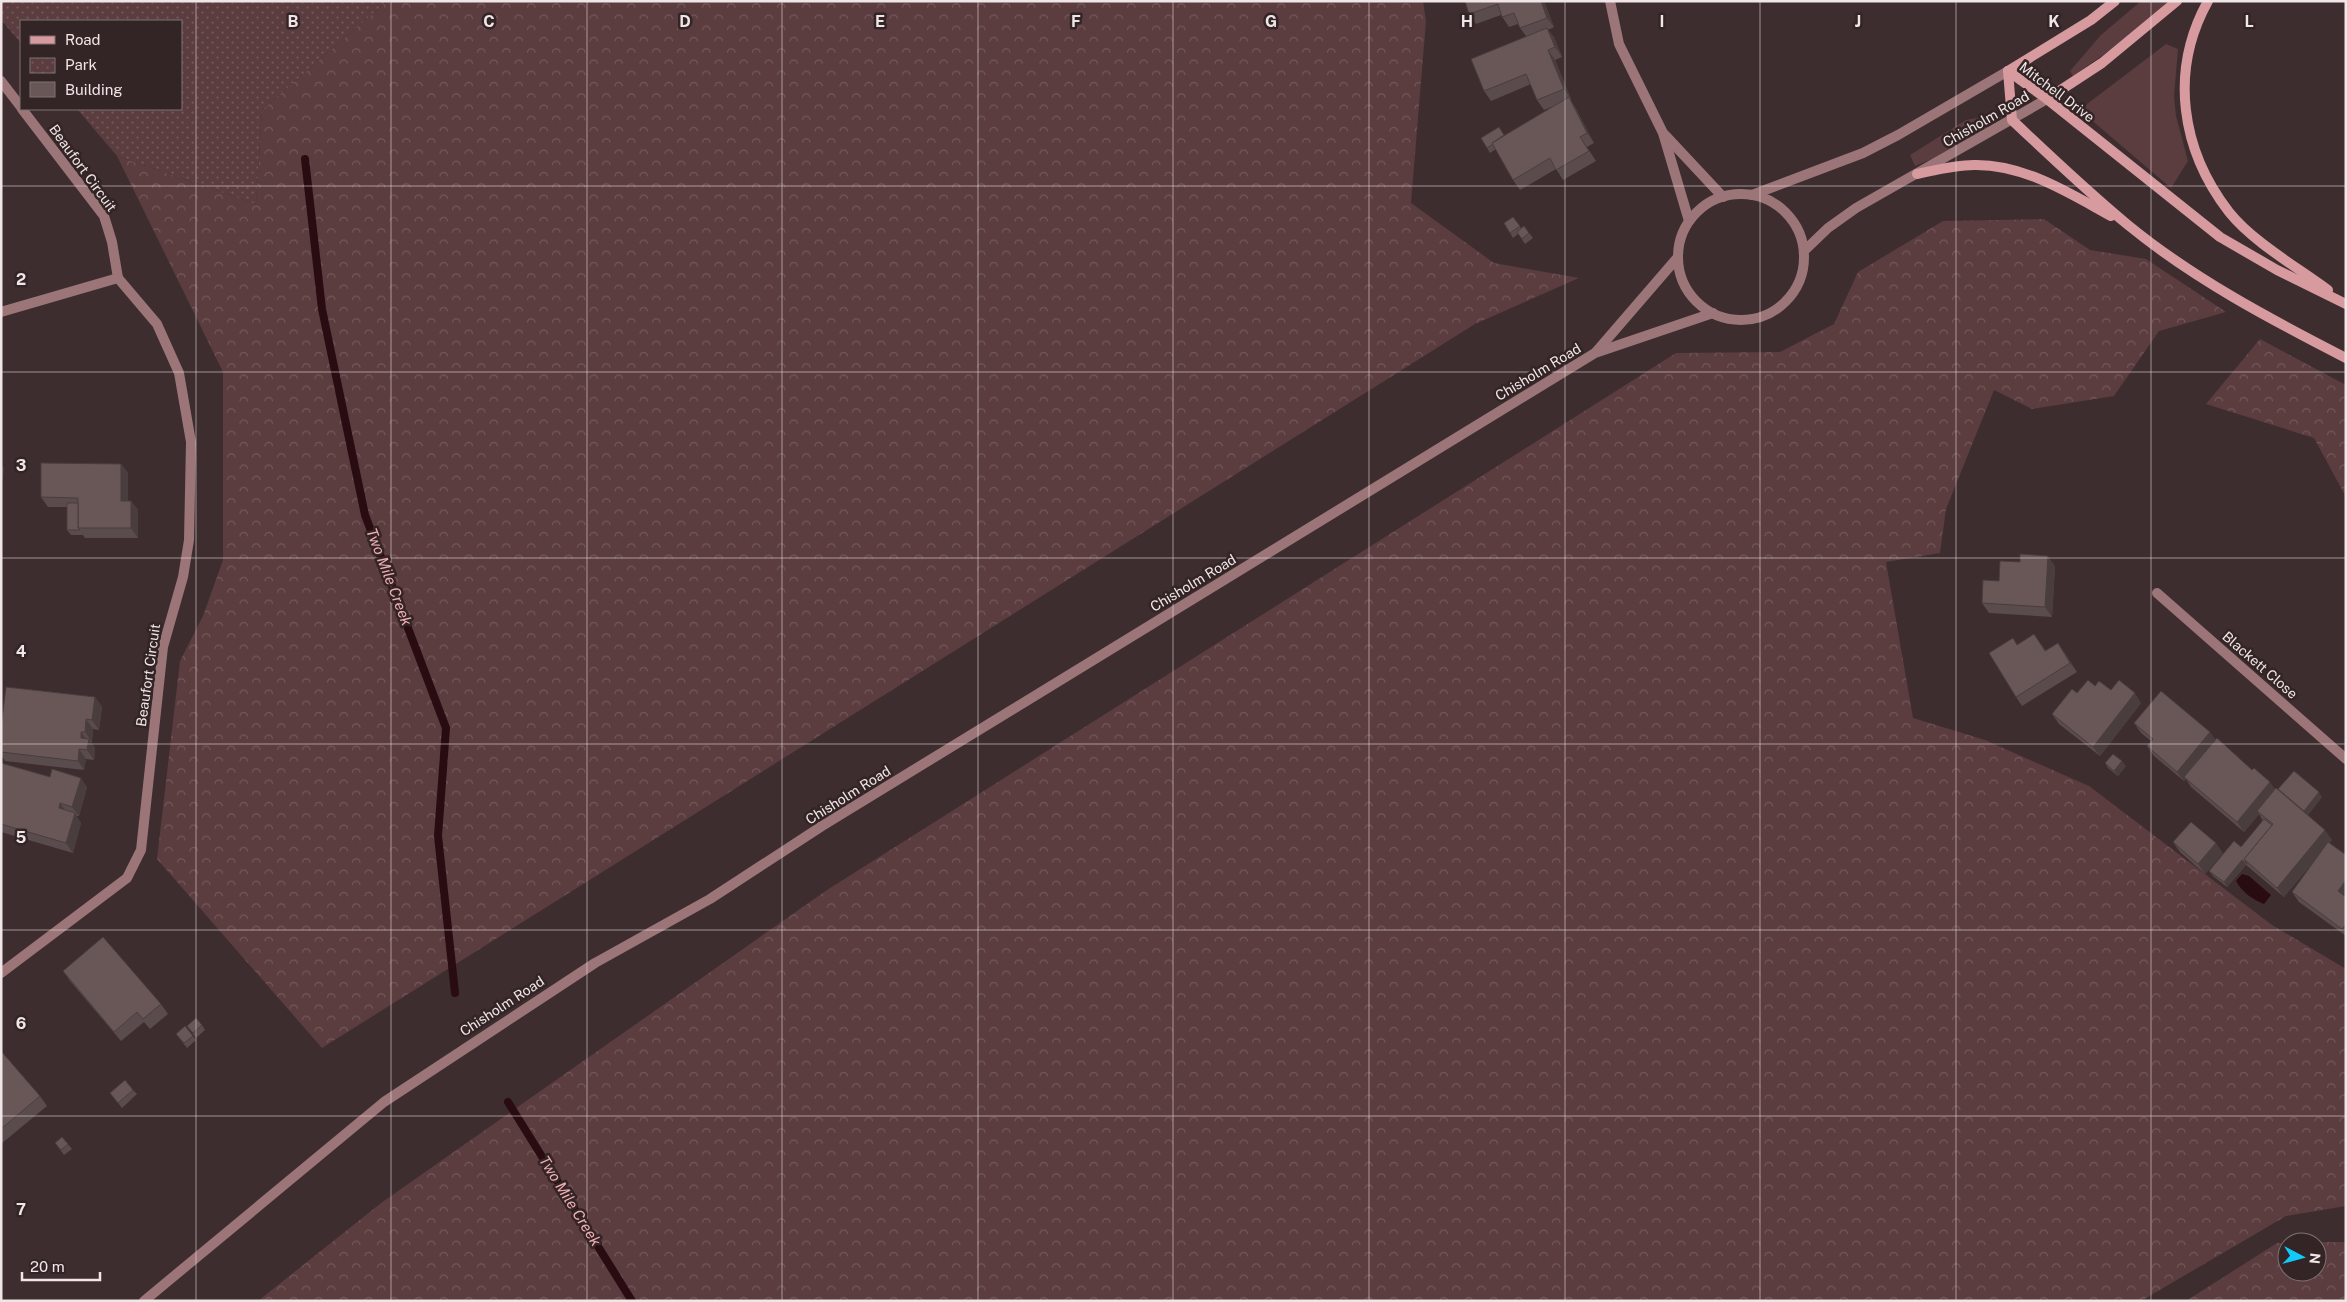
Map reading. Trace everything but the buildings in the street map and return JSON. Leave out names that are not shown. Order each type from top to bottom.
[{"type":"main road","points":[[2008,71],[2091,20],[2116,1]]},
{"type":"main road","name":"Chisholm Road","points":[[2047,99],[2102,63],[2177,1]]},
{"type":"main road","points":[[2208,1],[2197,20],[2186,64],[2184,106],[2192,145],[2210,182],[2230,212],[2253,235],[2346,303]]},
{"type":"main road","name":"Mitchell Drive","points":[[2008,71],[2047,99],[2220,237],[2277,270],[2346,303]]},
{"type":"main road","name":"Mitchell Drive","points":[[2008,71],[2012,120]]},
{"type":"main road","points":[[2012,120],[2068,173],[2129,226],[2179,263],[2238,301],[2346,358]]},
{"type":"main road","points":[[1917,174],[1948,167],[1975,165],[2001,167],[2056,186],[2129,226]]},
{"type":"street","points":[[1610,1],[1619,44],[1663,133],[1690,221]]},
{"type":"street","points":[[1752,195],[1772,202],[1788,214],[1798,231],[1804,251],[1803,268],[1798,284],[1789,298],[1777,309],[1762,317],[1745,320],[1729,319],[1713,314],[1699,304],[1688,290],[1681,274],[1678,257],[1681,238],[1690,221],[1704,206],[1723,197],[1752,195],[1863,153],[1906,131],[2008,71]]},
{"type":"street","name":"Beaufort Circuit","points":[[1,81],[20,105]]},
{"type":"street","name":"Chisholm Road","points":[[1804,251],[1828,228],[1856,208],[2047,99]]},
{"type":"street","name":"Beaufort Circuit","points":[[1,973],[126,878],[141,850],[164,647],[183,577],[190,540],[191,442],[179,373],[157,324],[118,278],[112,242],[104,216],[24,110]]},
{"type":"street","points":[[1663,133],[1723,197]]},
{"type":"street","name":"Chisholm Road","points":[[1595,353],[1678,257]]},
{"type":"street","points":[[1,312],[118,278]]},
{"type":"street","name":"Chisholm Road","points":[[144,1301],[384,1102],[595,963],[710,899],[831,821],[1595,353],[1713,314]]},
{"type":"street","name":"Blackett Close","points":[[2156,593],[2346,759]]},
{"type":"green space","points":[[1,1],[387,1],[262,110],[256,204],[117,156],[78,110],[182,110],[182,20],[20,20],[20,42],[1,20]]},
{"type":"green space","points":[[387,1],[1423,1],[1426,21],[1411,203],[1494,263],[1579,278],[1475,324],[322,1048],[157,859],[180,661],[203,616],[223,560],[223,372],[117,156],[256,204],[262,110]]},
{"type":"green space","points":[[2141,1],[2171,1],[2126,39],[2073,76],[2070,71],[2101,35]]},
{"type":"green space","points":[[2166,44],[2178,49],[2174,96],[2176,116],[2188,161],[2171,188],[2089,118],[2084,111],[2087,104]]},
{"type":"green space","points":[[1987,116],[1993,124],[1932,159],[1915,166],[1910,155],[1966,120]]},
{"type":"green space","points":[[2044,219],[2090,250],[2146,259],[2226,312],[2159,331],[2114,396],[2032,409],[1994,390],[1946,509],[1940,553],[1886,562],[1913,718],[1985,740],[2089,786],[2272,925],[2346,969],[2346,1206],[2286,1216],[2141,1301],[258,1301],[381,1203],[827,890],[1676,353],[1780,352],[1834,324],[1858,272],[1943,221]]},
{"type":"green space","points":[[2260,339],[2346,385],[2346,497],[2314,438],[2206,404]]},
{"type":"green space","points":[[2327,1242],[2346,1242],[2346,1301],[2186,1301],[2277,1243],[2277,1282],[2327,1282]]},
{"type":"shaded area","points":[[2242,874],[2249,876],[2271,895],[2264,904],[2248,895],[2238,885],[2236,881]]},
{"type":"waterway","name":"Two Mile Creek","points":[[305,159],[322,309],[365,515],[446,728],[438,836],[455,993]]},
{"type":"waterway","name":"Two Mile Creek","points":[[508,1102],[632,1301]]}]
